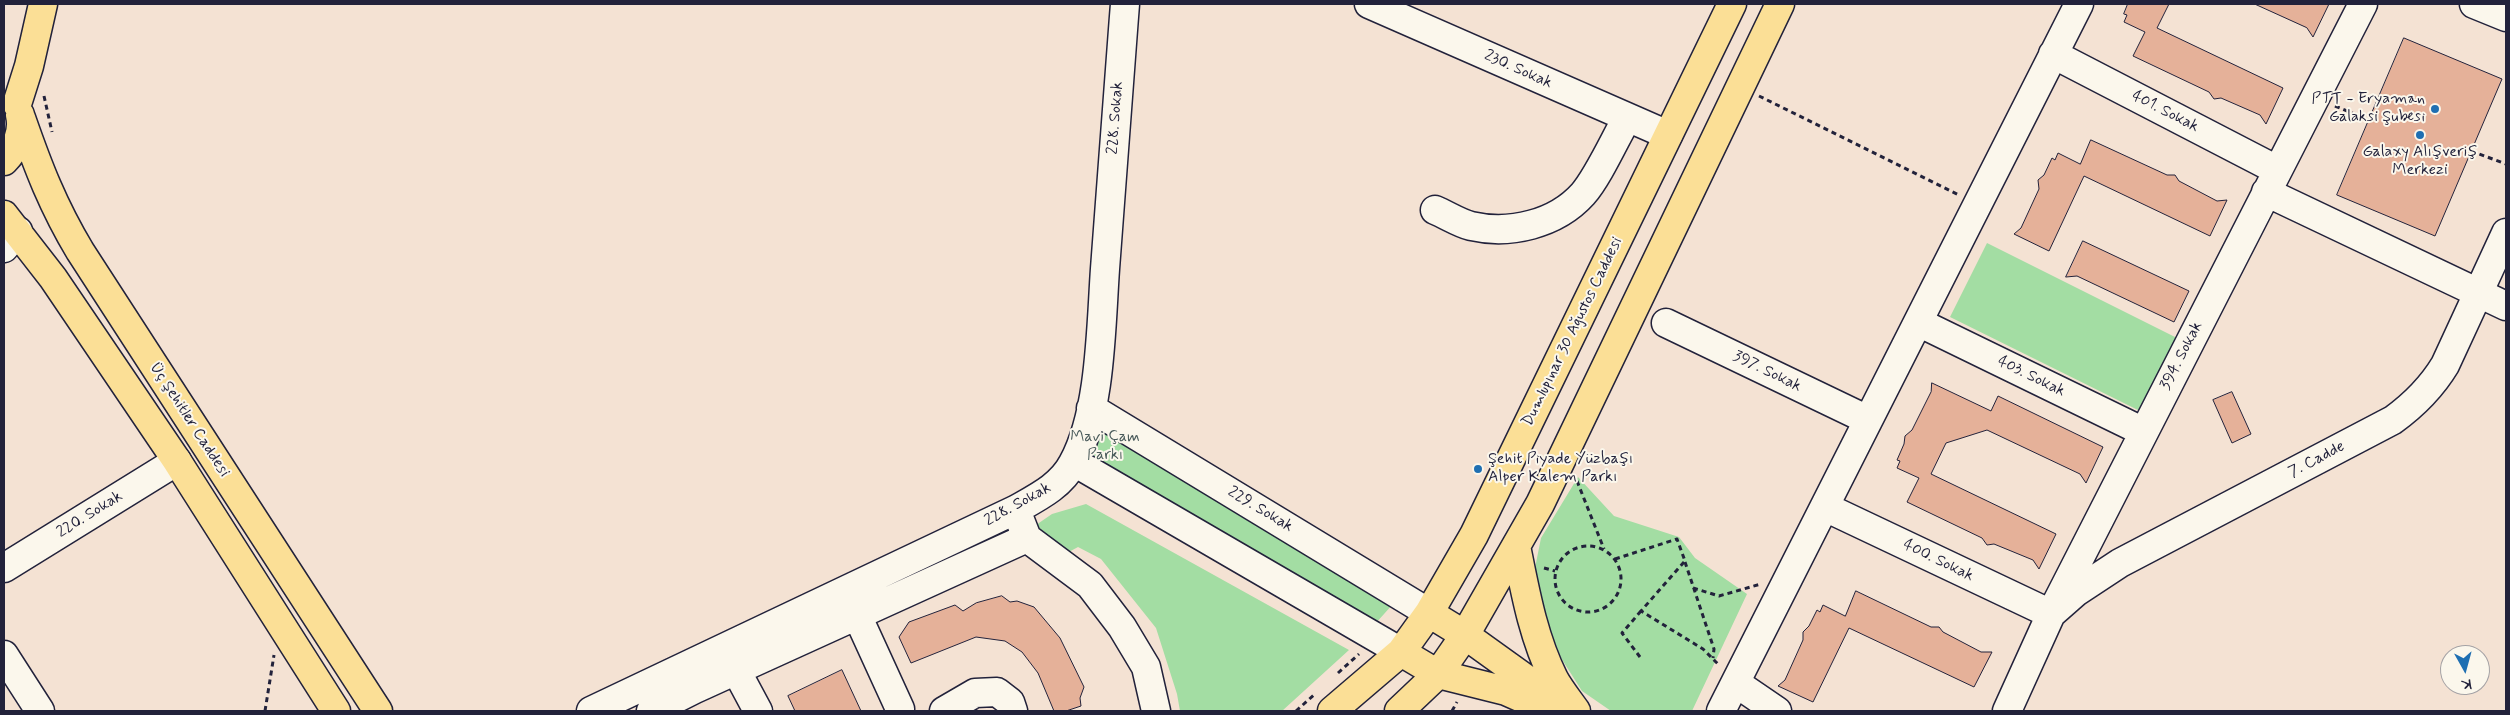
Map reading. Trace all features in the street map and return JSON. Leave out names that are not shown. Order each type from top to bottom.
[{"type":"main road","points":[[4,161],[15,148],[20,133],[14,103],[29,66],[43,4]]},
{"type":"main road","name":"Dumlupınar 30 Ağustos Caddesi","points":[[1332,711],[1401,652],[1429,613],[1494,494],[1732,4]]},
{"type":"main road","points":[[1400,711],[1438,674],[1465,635],[1516,546],[1557,468],[1780,4]]},
{"type":"main road","name":"Üç Şehitler Caddesi","points":[[14,103],[41,177],[60,218],[378,711]]},
{"type":"main road","name":"Üç Şehitler Caddesi","points":[[8,231],[63,293],[177,461],[336,711]]},
{"type":"main road","points":[[1516,546],[1531,620],[1542,653],[1555,681],[1576,711]]},
{"type":"main road","points":[[1429,613],[1465,635],[1571,711]]},
{"type":"main road","points":[[1401,652],[1438,674],[1506,691],[1553,711]]},
{"type":"street","name":"228. Sokak","points":[[592,711],[1016,510],[1057,484],[1074,462],[1091,408],[1098,365],[1125,4]]},
{"type":"street","name":"230. Sokak","points":[[1369,4],[1668,135]]},
{"type":"street","points":[[1721,711],[2078,4]]},
{"type":"street","name":"394. Sokak","points":[[2007,711],[2051,614],[2363,4]]},
{"type":"street","points":[[2474,4],[2506,17]]},
{"type":"street","name":"401. Sokak","points":[[2053,54],[2272,181],[2480,294],[2506,306]]},
{"type":"street","points":[[1436,210],[1470,226],[1507,228],[1531,226],[1566,211],[1584,192],[1627,118]]},
{"type":"street","name":"7. Cadde","points":[[2051,614],[2076,592],[2120,563],[2393,420],[2409,408],[2433,385],[2445,365],[2480,294],[2506,233]]},
{"type":"street","name":"403. Sokak","points":[[1918,322],[2144,432]]},
{"type":"street","name":"397. Sokak","points":[[1666,323],[1868,420]]},
{"type":"street","name":"229. Sokak","points":[[1091,408],[1429,613]]},
{"type":"street","name":"220. Sokak","points":[[4,568],[177,461]]},
{"type":"street","points":[[1074,462],[1401,652]]},
{"type":"street","name":"400. Sokak","points":[[1825,507],[2051,614]]},
{"type":"street","points":[[1016,510],[1027,538],[1090,585],[1122,627],[1146,667],[1156,711]]},
{"type":"street","points":[[651,711],[736,670],[1027,538]]},
{"type":"street","points":[[857,615],[900,708]]},
{"type":"street","points":[[4,655],[40,711]]},
{"type":"street","points":[[736,670],[758,711]]},
{"type":"street","points":[[1736,683],[1777,711]]},
{"type":"street","points":[[944,711],[975,693],[997,692],[1010,702],[1012,711]]},
{"type":"path","points":[[29,66],[42,73],[44,99],[52,134]]},
{"type":"path","points":[[1740,87],[1978,204]]},
{"type":"path","points":[[2314,98],[2369,120]]},
{"type":"path","points":[[2471,151],[2506,164]]},
{"type":"path","points":[[1557,468],[1578,481],[1604,550]]},
{"type":"path","points":[[1615,560],[1677,539],[1714,649],[1713,659]]},
{"type":"path","points":[[1595,546],[1604,550],[1615,560],[1621,572],[1621,582],[1619,591],[1607,606],[1599,610],[1580,611],[1563,602],[1555,585],[1554,576],[1561,558],[1576,547],[1595,546]]},
{"type":"path","points":[[1640,658],[1622,633],[1685,561]]},
{"type":"path","points":[[1693,588],[1719,596],[1758,583],[1784,587]]},
{"type":"path","points":[[1641,610],[1703,648],[1736,683]]},
{"type":"path","points":[[265,711],[279,622]]},
{"type":"green space","points":[[1987,243],[2181,340],[2144,413],[1950,317]]},
{"type":"green space","name":"Mavi Çam Parkı","points":[[1098,423],[1393,604],[1375,624],[1077,458]]},
{"type":"green space","points":[[1578,477],[1614,516],[1679,537],[1695,558],[1747,594],[1692,711],[1611,711],[1582,691],[1561,658],[1544,616],[1535,568],[1541,538]]},
{"type":"green space","points":[[1086,504],[1349,650],[1282,711],[1180,711],[1177,694],[1156,628],[1101,559],[1078,547],[1067,553],[1036,525],[1052,514]]},
{"type":"building","points":[[2128,4],[2169,4],[2157,28],[2283,88],[2266,124],[2260,115],[2221,98],[2214,99],[2209,92],[2133,56],[2145,32],[2124,22],[2127,15],[2124,14]]},
{"type":"building","points":[[2255,4],[2329,4],[2313,37],[2307,28]]},
{"type":"building","name":"Galaxy Alışveriş Merkezi","points":[[2404,38],[2502,79],[2435,236],[2337,195]]},
{"type":"building","points":[[2091,140],[2167,175],[2175,175],[2179,181],[2217,201],[2227,200],[2210,236],[2084,176],[2049,251],[2014,234],[2021,228],[2039,189],[2038,180],[2044,175],[2052,158],[2055,160],[2058,153],[2080,164]]},
{"type":"building","points":[[2083,241],[2189,291],[2174,322],[2077,276],[2066,277]]},
{"type":"building","points":[[1932,383],[1991,411],[1998,396],[2103,447],[2086,483],[2080,474],[1987,430],[1946,443],[1931,474],[2056,534],[2039,569],[2033,560],[1994,544],[1987,545],[1982,538],[1907,502],[1919,478],[1897,468],[1900,461],[1897,460],[1904,444],[1905,436],[1912,430],[1931,392]]},
{"type":"building","points":[[2232,392],[2251,434],[2232,443],[2213,400]]},
{"type":"building","points":[[1856,591],[1931,627],[1939,627],[1943,632],[1981,652],[1992,652],[1974,687],[1849,628],[1813,702],[1778,686],[1785,680],[1803,640],[1803,632],[1809,626],[1817,610],[1820,612],[1823,605],[1845,616]]},
{"type":"building","points":[[1002,596],[1010,602],[1017,601],[1034,607],[1060,638],[1084,687],[1080,698],[1081,706],[1066,711],[1054,711],[1038,673],[1022,652],[1005,641],[976,637],[911,663],[899,637],[909,622],[955,605],[963,611],[976,603]]},
{"type":"building","points":[[842,670],[861,711],[795,711],[788,696]]},
{"type":"place","name":"PTT - Eryaman Galaksi Şubesi","points":[[2435,109]]},
{"type":"place","name":"Galaxy Alışveriş Merkezi","points":[[2420,135]]},
{"type":"place","name":"Şehit Piyade Yüzbaşı Alper Kalem Parkı","points":[[1478,469]]}]
